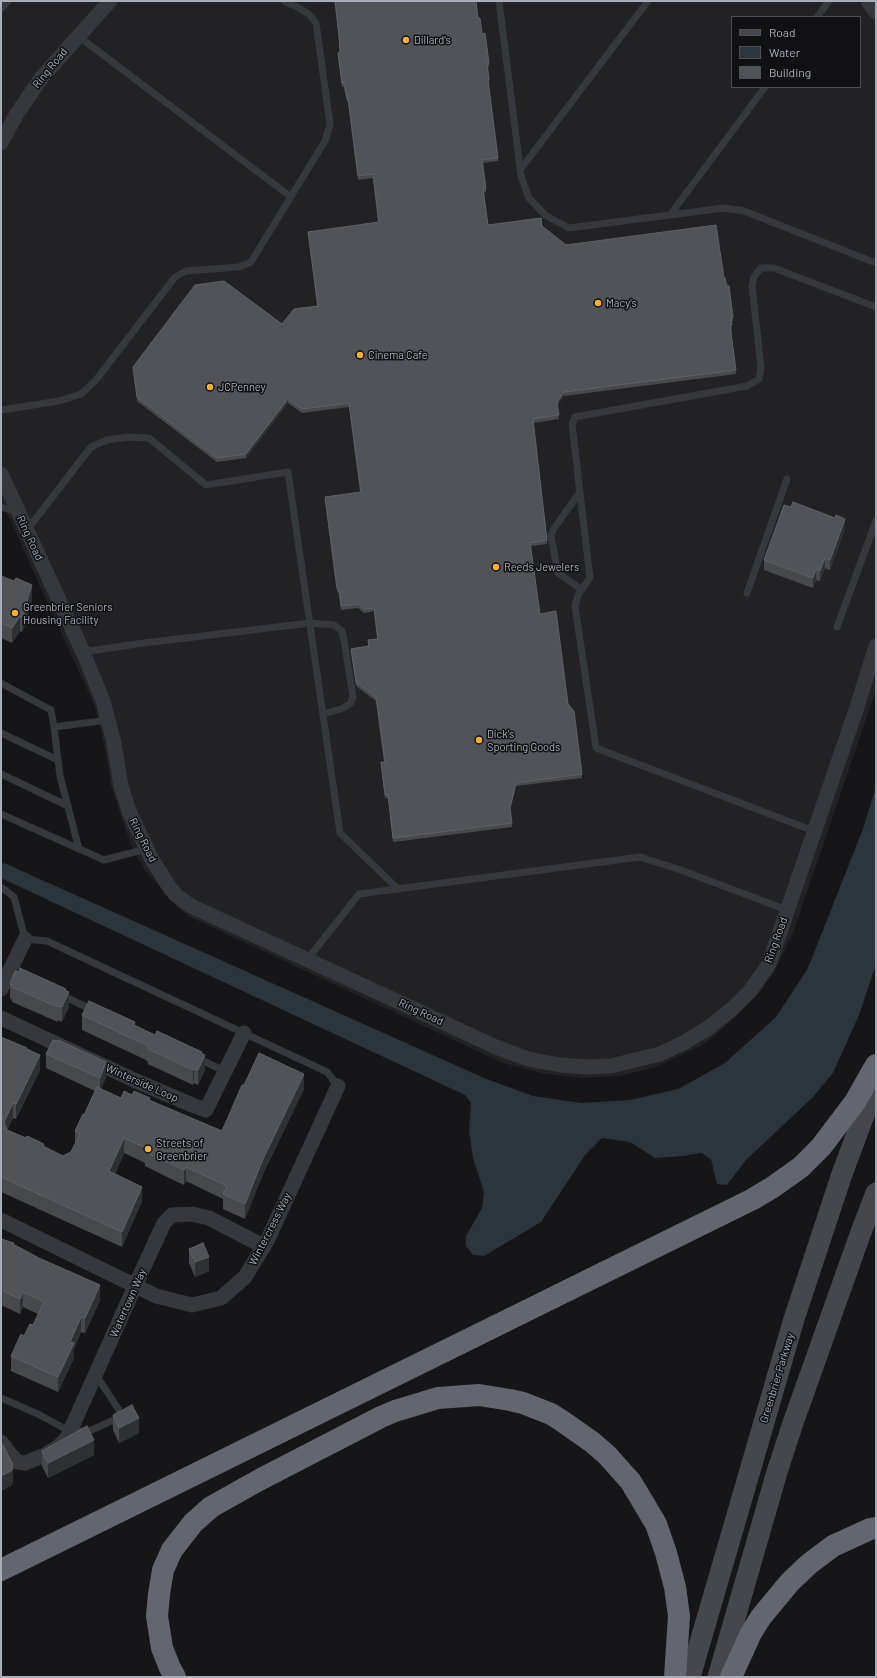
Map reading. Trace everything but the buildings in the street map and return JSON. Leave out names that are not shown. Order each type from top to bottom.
[{"type":"highway","points":[[1,1570],[738,1206],[773,1187],[801,1167],[821,1147],[855,1102],[876,1065]]},
{"type":"highway","points":[[175,1677],[162,1648],[157,1616],[158,1594],[163,1570],[172,1550],[193,1523],[211,1507],[261,1478],[381,1417],[416,1404],[438,1398],[479,1395],[510,1400],[551,1414],[592,1442],[619,1467],[631,1482],[656,1524],[666,1553],[675,1588],[679,1616],[675,1677]]},
{"type":"highway","points":[[731,1677],[751,1633],[761,1617],[790,1582],[808,1564],[833,1546],[870,1529],[876,1528]]},
{"type":"main road","name":"Greenbrier Parkway","points":[[690,1677],[794,1319],[842,1174],[876,1083]]},
{"type":"main road","points":[[718,1677],[793,1423],[876,1193]]},
{"type":"street","name":"Ring Road","points":[[1,143],[16,115],[42,76],[110,1]]},
{"type":"street","points":[[868,1],[876,12]]},
{"type":"street","name":"Ring Road","points":[[1,474],[83,652],[103,701],[123,794],[129,811],[146,849],[170,888],[184,902],[496,1047],[528,1059],[560,1065],[586,1067],[611,1066],[660,1054],[685,1042],[708,1028],[731,1010],[750,991],[769,964],[857,707],[876,646]]},
{"type":"street","points":[[1,989],[13,973],[25,940]]},
{"type":"street","name":"Winterside Loop","points":[[1,1018],[134,1080],[206,1110],[244,1033]]},
{"type":"street","name":"Wintercress Way","points":[[1,1220],[156,1296],[192,1306],[221,1298],[245,1277],[263,1246],[338,1086]]},
{"type":"street","name":"Watertown Way","points":[[1,1442],[18,1462],[25,1463],[45,1455],[58,1447],[71,1432],[134,1286],[164,1223],[172,1215],[192,1214],[209,1218],[263,1246]]},
{"type":"lane","points":[[1,9],[8,1]]},
{"type":"lane","points":[[1,410],[59,401],[81,394],[99,375],[176,277],[186,272],[239,267],[251,262],[325,141],[330,124],[316,23],[309,14],[284,1]]},
{"type":"lane","points":[[499,1],[520,170],[529,198],[545,215],[569,228],[724,208],[744,211],[876,263]]},
{"type":"lane","points":[[520,170],[648,1]]},
{"type":"lane","points":[[818,16],[825,2]]},
{"type":"lane","points":[[78,36],[291,197]]},
{"type":"lane","points":[[670,215],[764,88]]},
{"type":"lane","points":[[814,832],[596,748],[575,606],[582,590],[590,578],[572,424],[575,417],[747,386],[758,379],[761,367],[752,286],[754,277],[762,268],[774,268],[876,307]]},
{"type":"lane","points":[[27,531],[91,447],[107,440],[128,437],[149,438],[206,484],[288,472],[340,833],[398,889]]},
{"type":"lane","points":[[747,593],[787,479]]},
{"type":"lane","points":[[580,492],[553,530],[551,536],[558,573],[582,590]]},
{"type":"lane","points":[[1,507],[18,512]]},
{"type":"lane","points":[[837,627],[876,521]]},
{"type":"lane","points":[[83,652],[136,644],[310,623],[334,625],[342,632],[352,697],[350,704],[341,709],[323,714]]},
{"type":"lane","points":[[1,683],[51,710],[60,776],[79,849]]},
{"type":"lane","points":[[54,727],[108,720]]},
{"type":"lane","points":[[1,733],[58,760]]},
{"type":"lane","points":[[1,774],[68,806]]},
{"type":"lane","points":[[1,814],[104,860],[146,849]]},
{"type":"lane","points":[[307,960],[359,894],[640,857],[681,870],[787,910]]},
{"type":"lane","points":[[1,887],[14,897],[25,940],[47,941],[327,1072],[338,1086]]},
{"type":"lane","points":[[52,991],[100,1014]]},
{"type":"lane","points":[[190,1055],[225,1071]]},
{"type":"lane","points":[[1,1398],[38,1414],[71,1432],[89,1431],[123,1416],[96,1375]]},
{"type":"shaded area","points":[[1,1],[876,1],[876,690],[794,930],[776,969],[761,991],[725,1027],[704,1044],[656,1067],[621,1076],[581,1078],[546,1074],[503,1063],[190,917],[178,908],[144,869],[131,845],[111,786],[105,749],[95,707],[1,500]]},
{"type":"water","points":[[876,787],[876,964],[859,1015],[833,1073],[812,1098],[746,1160],[727,1185],[717,1184],[711,1159],[701,1153],[655,1158],[630,1142],[602,1138],[585,1155],[541,1222],[484,1256],[473,1255],[466,1246],[466,1236],[482,1208],[484,1192],[473,1158],[469,1131],[471,1103],[465,1095],[1,878],[1,865],[4,863],[484,1078],[533,1096],[581,1103],[630,1100],[678,1089],[725,1063],[776,1017],[808,968],[863,829]]},
{"type":"place","name":"Dillard's","points":[[406,40]]},
{"type":"place","name":"Macy's","points":[[598,303]]},
{"type":"place","name":"Cinema Cafe","points":[[360,355]]},
{"type":"place","name":"JCPenney","points":[[210,387]]},
{"type":"place","name":"Reeds Jewelers","points":[[496,567]]},
{"type":"place","name":"Greenbrier Seniors Housing Facility","points":[[15,613]]},
{"type":"place","name":"Dick's Sporting Goods","points":[[479,740]]},
{"type":"place","name":"Streets of Greenbrier","points":[[148,1149]]}]
